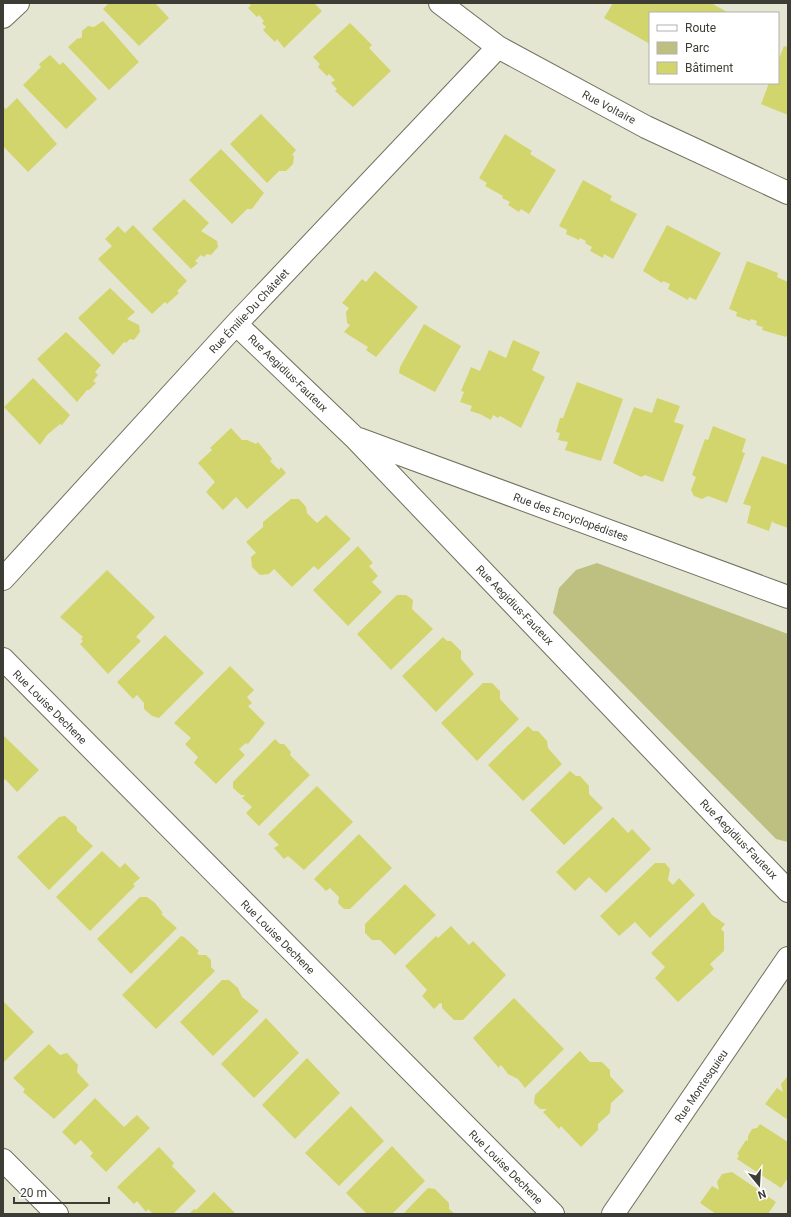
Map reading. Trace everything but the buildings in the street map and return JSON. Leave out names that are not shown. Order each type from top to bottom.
[{"type":"street","points":[[3,17],[18,3]]},
{"type":"street","name":"Rue Voltaire","points":[[440,3],[498,47],[646,127],[788,193]]},
{"type":"street","name":"Rue Émilie-Du Châtelet","points":[[3,579],[236,324],[498,47]]},
{"type":"street","name":"Rue Aegidius-Fauteux","points":[[236,324],[354,437],[788,891]]},
{"type":"street","name":"Rue des Encyclopédistes","points":[[354,437],[788,597]]},
{"type":"street","name":"Rue Louise Dechene","points":[[3,659],[553,1214]]},
{"type":"street","name":"Rue Montesquieu","points":[[613,1214],[788,958]]},
{"type":"street","points":[[3,1160],[57,1214]]},
{"type":"green space","points":[[597,563],[788,634],[788,842],[776,839],[553,613],[559,588],[576,570]]}]
